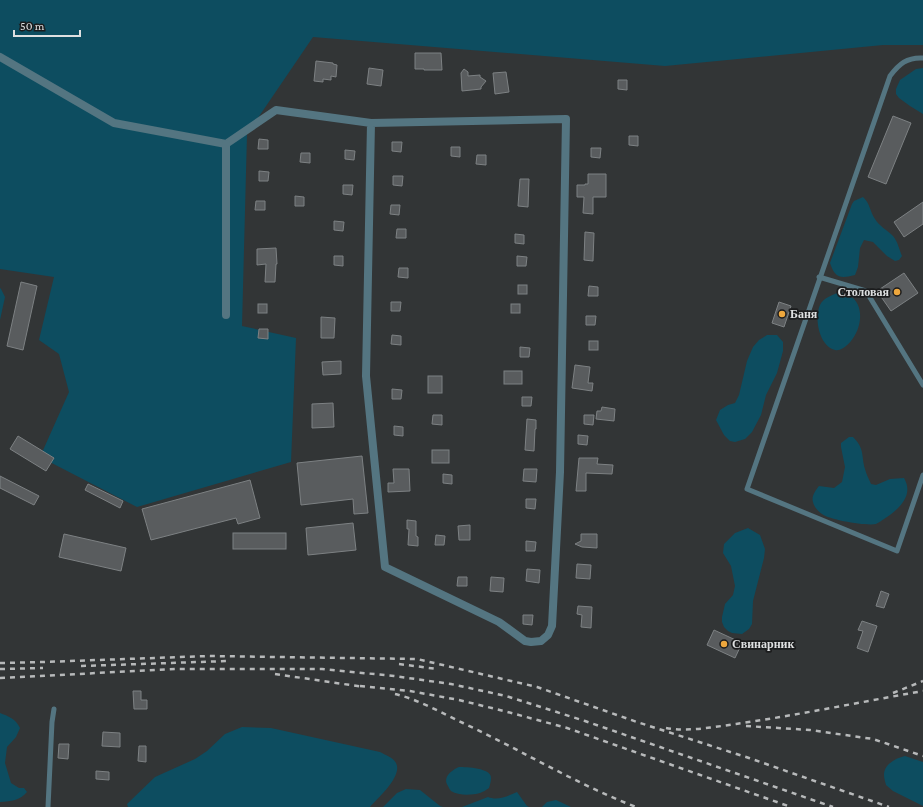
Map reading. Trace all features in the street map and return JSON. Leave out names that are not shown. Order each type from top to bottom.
[{"type":"street","points":[[0,57],[114,123],[226,144],[276,110],[371,123],[566,119],[560,472],[552,626],[548,635],[541,641],[531,642],[525,640],[499,622],[386,567],[366,376],[371,123]]},
{"type":"street","points":[[226,144],[226,315]]},
{"type":"lane","points":[[923,58],[905,61],[897,66],[890,76],[747,489],[897,551],[923,475]]},
{"type":"lane","points":[[820,276],[866,291],[923,385]]},
{"type":"lane","points":[[48,807],[52,722],[54,709]]},
{"type":"shaded area","points":[[0,0],[923,0],[923,45],[883,45],[665,66],[313,37],[247,134],[242,326],[296,338],[291,462],[137,507],[40,457],[69,392],[59,354],[39,340],[54,277],[0,269]]},
{"type":"shaded area","points":[[923,68],[923,114],[899,98],[896,94],[896,89],[900,80],[916,69]]},
{"type":"shaded area","points":[[863,197],[867,202],[873,216],[881,226],[895,238],[902,256],[899,260],[895,261],[887,256],[873,242],[864,240],[860,248],[858,267],[855,275],[842,277],[834,272],[830,263],[852,204],[854,201]]},
{"type":"shaded area","points":[[0,288],[5,297],[0,320]]},
{"type":"shaded area","points":[[840,292],[850,296],[858,304],[860,317],[857,330],[851,342],[841,349],[835,350],[825,343],[819,331],[818,311],[824,300]]},
{"type":"shaded area","points":[[767,335],[777,335],[783,342],[783,351],[777,373],[766,395],[761,415],[752,432],[745,439],[735,442],[730,441],[724,435],[716,420],[720,410],[735,403],[739,395],[747,361],[753,347],[759,340]]},
{"type":"shaded area","points":[[849,437],[853,437],[859,445],[862,452],[865,471],[871,484],[876,485],[890,479],[904,478],[907,484],[907,491],[904,501],[892,513],[876,524],[857,523],[832,518],[822,514],[816,509],[814,504],[813,495],[819,486],[834,488],[842,482],[845,467],[841,443]]},
{"type":"shaded area","points":[[748,528],[760,535],[765,549],[764,558],[753,601],[752,624],[749,629],[742,634],[732,633],[724,627],[722,622],[725,604],[733,595],[735,586],[731,566],[723,553],[724,544],[735,533]]},
{"type":"shaded area","points":[[0,713],[14,720],[20,728],[16,737],[7,747],[5,763],[11,783],[19,788],[24,788],[27,792],[18,799],[0,802]]},
{"type":"shaded area","points":[[242,727],[271,728],[380,752],[395,761],[397,768],[396,774],[384,793],[370,807],[128,807],[127,804],[155,777],[195,759],[207,751],[225,734]]},
{"type":"shaded area","points":[[905,756],[923,762],[923,806],[893,791],[886,785],[884,775],[886,768],[894,760]]},
{"type":"shaded area","points":[[459,767],[467,767],[487,772],[491,778],[489,788],[483,792],[469,795],[458,794],[451,791],[446,783],[447,777],[453,770]]},
{"type":"shaded area","points":[[406,789],[420,790],[443,807],[383,807],[397,793]]},
{"type":"shaded area","points":[[517,792],[529,807],[462,807],[488,797],[499,798]]},
{"type":"shaded area","points":[[556,800],[571,807],[542,807],[547,802]]},
{"type":"building","points":[[415,53],[441,53],[442,70],[415,69]]},
{"type":"building","points":[[316,61],[333,63],[337,65],[336,77],[331,76],[331,80],[323,79],[323,82],[314,81]]},
{"type":"building","points":[[369,68],[383,70],[381,86],[367,84]]},
{"type":"building","points":[[464,69],[468,72],[468,76],[480,75],[480,77],[486,81],[481,89],[462,91],[461,73]]},
{"type":"building","points":[[506,72],[509,92],[495,94],[493,73]]},
{"type":"building","points":[[618,80],[627,80],[627,90],[618,89]]},
{"type":"building","points":[[893,116],[911,123],[886,184],[868,177]]},
{"type":"building","points":[[629,136],[638,136],[638,146],[629,145]]},
{"type":"building","points":[[259,139],[268,140],[268,149],[258,149]]},
{"type":"building","points":[[392,142],[402,142],[401,152],[392,151]]},
{"type":"building","points":[[451,147],[460,147],[460,157],[451,156]]},
{"type":"building","points":[[591,148],[601,148],[600,158],[591,157]]},
{"type":"building","points":[[345,150],[355,151],[354,160],[345,159]]},
{"type":"building","points":[[301,153],[310,153],[310,163],[300,162]]},
{"type":"building","points":[[477,155],[486,155],[486,165],[476,164]]},
{"type":"building","points":[[259,171],[269,172],[268,181],[259,181]]},
{"type":"building","points":[[588,174],[606,174],[606,197],[593,197],[593,214],[583,213],[584,197],[577,197],[577,185],[588,184]]},
{"type":"building","points":[[393,176],[403,176],[402,186],[393,185]]},
{"type":"building","points":[[520,179],[529,179],[528,207],[518,206]]},
{"type":"building","points":[[343,185],[353,185],[352,195],[343,194]]},
{"type":"building","points":[[295,196],[304,197],[304,206],[295,206]]},
{"type":"building","points":[[256,201],[265,201],[265,210],[255,210]]},
{"type":"building","points":[[923,202],[923,224],[904,237],[894,222]]},
{"type":"building","points":[[391,205],[400,205],[399,215],[390,214]]},
{"type":"building","points":[[334,221],[344,222],[343,231],[334,230]]},
{"type":"building","points":[[397,229],[406,229],[406,238],[396,238]]},
{"type":"building","points":[[585,232],[594,233],[593,261],[584,260]]},
{"type":"building","points":[[515,234],[524,235],[524,244],[515,243]]},
{"type":"building","points":[[276,248],[277,264],[275,282],[265,282],[266,264],[257,265],[257,249]]},
{"type":"building","points":[[334,256],[343,256],[343,266],[334,265]]},
{"type":"building","points":[[517,256],[527,257],[526,266],[517,266]]},
{"type":"building","points":[[399,268],[408,268],[408,278],[398,277]]},
{"type":"building","name":"Столовая","points":[[904,273],[918,293],[891,311],[877,291]]},
{"type":"building","points":[[21,282],[37,286],[23,350],[7,346]]},
{"type":"building","points":[[518,285],[527,285],[527,294],[518,294]]},
{"type":"building","points":[[589,286],[598,287],[598,296],[588,296]]},
{"type":"building","points":[[391,302],[401,302],[400,311],[391,311]]},
{"type":"building","name":"Баня","points":[[779,302],[791,306],[784,327],[772,323]]},
{"type":"building","points":[[258,304],[267,304],[267,313],[258,313]]},
{"type":"building","points":[[511,304],[520,304],[520,313],[511,313]]},
{"type":"building","points":[[586,316],[596,316],[595,325],[586,325]]},
{"type":"building","points":[[321,317],[335,318],[334,338],[321,338]]},
{"type":"building","points":[[259,329],[268,329],[268,339],[258,338]]},
{"type":"building","points":[[392,335],[401,336],[401,345],[391,344]]},
{"type":"building","points":[[589,341],[598,341],[598,350],[589,350]]},
{"type":"building","points":[[520,347],[530,348],[529,357],[520,357]]},
{"type":"building","points":[[341,361],[341,374],[323,375],[322,362]]},
{"type":"building","points":[[575,365],[590,367],[588,383],[593,383],[592,391],[572,388]]},
{"type":"building","points":[[504,371],[522,371],[522,384],[504,384]]},
{"type":"building","points":[[428,376],[442,376],[442,393],[428,393]]},
{"type":"building","points":[[392,389],[402,390],[401,399],[392,399]]},
{"type":"building","points":[[522,397],[532,397],[531,406],[522,406]]},
{"type":"building","points":[[333,403],[334,427],[312,428],[312,404]]},
{"type":"building","points":[[602,407],[615,409],[614,421],[596,419],[597,411],[601,411]]},
{"type":"building","points":[[433,415],[442,415],[442,425],[432,424]]},
{"type":"building","points":[[584,415],[594,415],[593,425],[584,424]]},
{"type":"building","points":[[527,419],[536,420],[534,451],[525,450]]},
{"type":"building","points":[[394,426],[403,427],[403,436],[394,435]]},
{"type":"building","points":[[578,435],[588,436],[587,445],[578,444]]},
{"type":"building","points":[[18,436],[54,458],[46,471],[10,449]]},
{"type":"building","points":[[432,450],[449,450],[449,463],[432,463]]},
{"type":"building","points":[[362,456],[368,513],[354,514],[353,499],[301,505],[297,463]]},
{"type":"building","points":[[579,458],[598,458],[597,464],[613,465],[612,474],[586,473],[586,491],[576,491]]},
{"type":"building","points":[[393,469],[409,469],[410,491],[388,492],[388,483],[394,483]]},
{"type":"building","points":[[524,469],[537,469],[536,482],[523,481]]},
{"type":"building","points":[[443,474],[452,475],[452,484],[443,483]]},
{"type":"building","points":[[0,476],[39,496],[34,505],[0,488]]},
{"type":"building","points":[[250,480],[260,518],[238,524],[236,518],[151,540],[142,509]]},
{"type":"building","points":[[88,484],[123,501],[120,508],[85,490]]},
{"type":"building","points":[[526,499],[536,499],[535,509],[526,508]]},
{"type":"building","points":[[407,520],[416,521],[418,546],[408,545],[409,529],[407,529]]},
{"type":"building","points":[[353,523],[356,550],[308,555],[306,528]]},
{"type":"building","points":[[470,525],[470,540],[459,540],[458,526]]},
{"type":"building","points":[[233,533],[286,533],[286,549],[233,549]]},
{"type":"building","points":[[64,534],[126,548],[121,571],[59,557]]},
{"type":"building","points":[[581,534],[597,534],[597,548],[582,547],[575,544],[581,541]]},
{"type":"building","points":[[436,535],[445,536],[444,545],[435,545]]},
{"type":"building","points":[[526,541],[536,542],[535,551],[526,551]]},
{"type":"building","points":[[577,564],[591,565],[590,579],[576,578]]},
{"type":"building","points":[[527,569],[540,570],[539,583],[526,581]]},
{"type":"building","points":[[458,577],[467,577],[467,586],[457,586]]},
{"type":"building","points":[[491,577],[504,578],[503,592],[490,591]]},
{"type":"building","points":[[881,591],[889,594],[884,608],[876,606]]},
{"type":"building","points":[[578,606],[592,607],[591,628],[581,627],[582,615],[577,614]]},
{"type":"building","points":[[523,615],[533,615],[532,625],[523,624]]},
{"type":"building","points":[[862,621],[877,626],[868,652],[857,648],[863,631],[858,630]]},
{"type":"building","name":"Свинарник","points":[[714,630],[742,643],[735,658],[707,645]]},
{"type":"building","points":[[133,691],[141,691],[141,700],[147,700],[147,709],[134,709]]},
{"type":"building","points":[[103,732],[120,733],[120,747],[102,746]]},
{"type":"building","points":[[59,744],[69,744],[68,759],[58,758]]},
{"type":"building","points":[[139,746],[146,746],[146,762],[138,761]]},
{"type":"building","points":[[96,771],[109,772],[109,780],[96,779]]},
{"type":"railway","points":[[0,663],[209,656],[417,659],[537,687],[637,722],[749,758],[889,807]]},
{"type":"railway","points":[[81,666],[229,661]]},
{"type":"railway","points":[[399,664],[437,669]]},
{"type":"railway","points":[[0,669],[43,668]]},
{"type":"railway","points":[[0,678],[175,669],[322,669],[394,676],[451,684],[506,696],[585,721],[833,807]]},
{"type":"railway","points":[[275,674],[364,687]]},
{"type":"railway","points":[[893,693],[923,681]]},
{"type":"railway","points":[[360,686],[410,691],[459,700],[567,728],[791,807]]},
{"type":"railway","points":[[666,728],[710,728],[806,713],[923,691]]},
{"type":"railway","points":[[395,694],[412,699],[485,733],[592,788],[636,807]]},
{"type":"railway","points":[[746,726],[810,730],[873,739],[923,756]]},
{"type":"place","name":"Столовая","points":[[897,292]]},
{"type":"place","name":"Баня","points":[[782,314]]},
{"type":"place","name":"Свинарник","points":[[724,644]]}]
